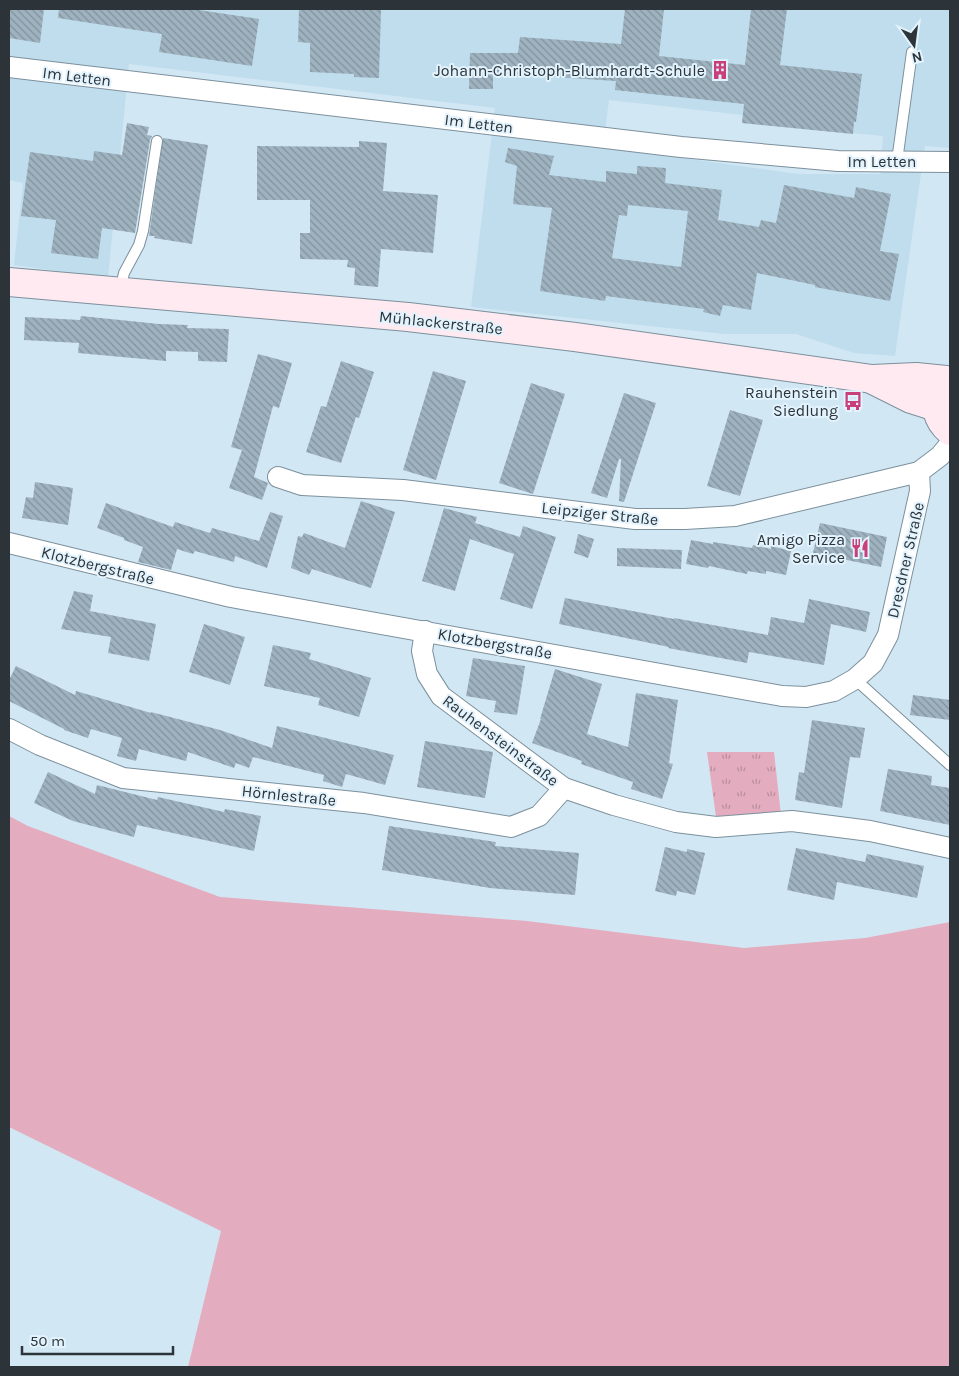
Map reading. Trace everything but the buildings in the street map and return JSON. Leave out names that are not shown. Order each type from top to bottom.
[{"type":"street","name":"Im Letten","points":[[9,67],[681,147],[838,161],[897,160],[950,162]]},
{"type":"street","name":"Mühlackerstraße","points":[[9,282],[467,324],[575,337],[872,379],[948,378]]},
{"type":"street","points":[[948,378],[938,392],[936,406],[938,416],[950,431]]},
{"type":"street","name":"Mühlackerstraße","points":[[872,379],[911,399],[936,406]]},
{"type":"street","points":[[919,472],[940,456],[950,444]]},
{"type":"street","name":"Leipziger Straße","points":[[278,477],[302,485],[404,490],[635,519],[685,519],[735,516],[919,472]]},
{"type":"street","name":"Dresdner Straße","points":[[855,679],[874,663],[888,635],[920,491],[919,472]]},
{"type":"street","name":"Klotzbergstraße","points":[[9,543],[231,597],[782,696],[806,697],[834,691],[855,679]]},
{"type":"street","name":"Rauhensteinstraße","points":[[425,631],[422,651],[427,674],[441,696],[564,788],[614,805],[676,822],[716,827],[792,821],[870,831],[950,848]]},
{"type":"street","name":"Hörnlestraße","points":[[9,729],[40,745],[123,778],[364,803],[511,827],[539,816],[564,788]]},
{"type":"lane","points":[[897,160],[912,52]]},
{"type":"lane","points":[[120,291],[122,280],[139,245],[143,231],[157,141]]},
{"type":"lane","points":[[855,679],[950,765]]},
{"type":"shaded area","points":[[9,9],[950,9],[950,148],[925,146],[895,356],[854,353],[796,334],[724,334],[471,307],[495,108],[129,64],[108,278],[14,265],[23,183],[9,180]],"holes":[[[609,100],[743,115],[742,123],[883,136],[880,174],[799,174],[603,147]]]},
{"type":"green space","points":[[707,752],[774,752],[781,815],[716,817]]},
{"type":"green space","points":[[9,816],[28,826],[220,897],[527,921],[744,948],[865,938],[950,922],[950,1367],[188,1367],[221,1231],[9,1127]]},
{"type":"place","name":"Johann-Christoph-Blumhardt-Schule","points":[[720,70]]},
{"type":"place","name":"Rauhenstein Siedlung","points":[[853,401]]},
{"type":"place","name":"Amigo Pizza Service","points":[[860,548]]}]
